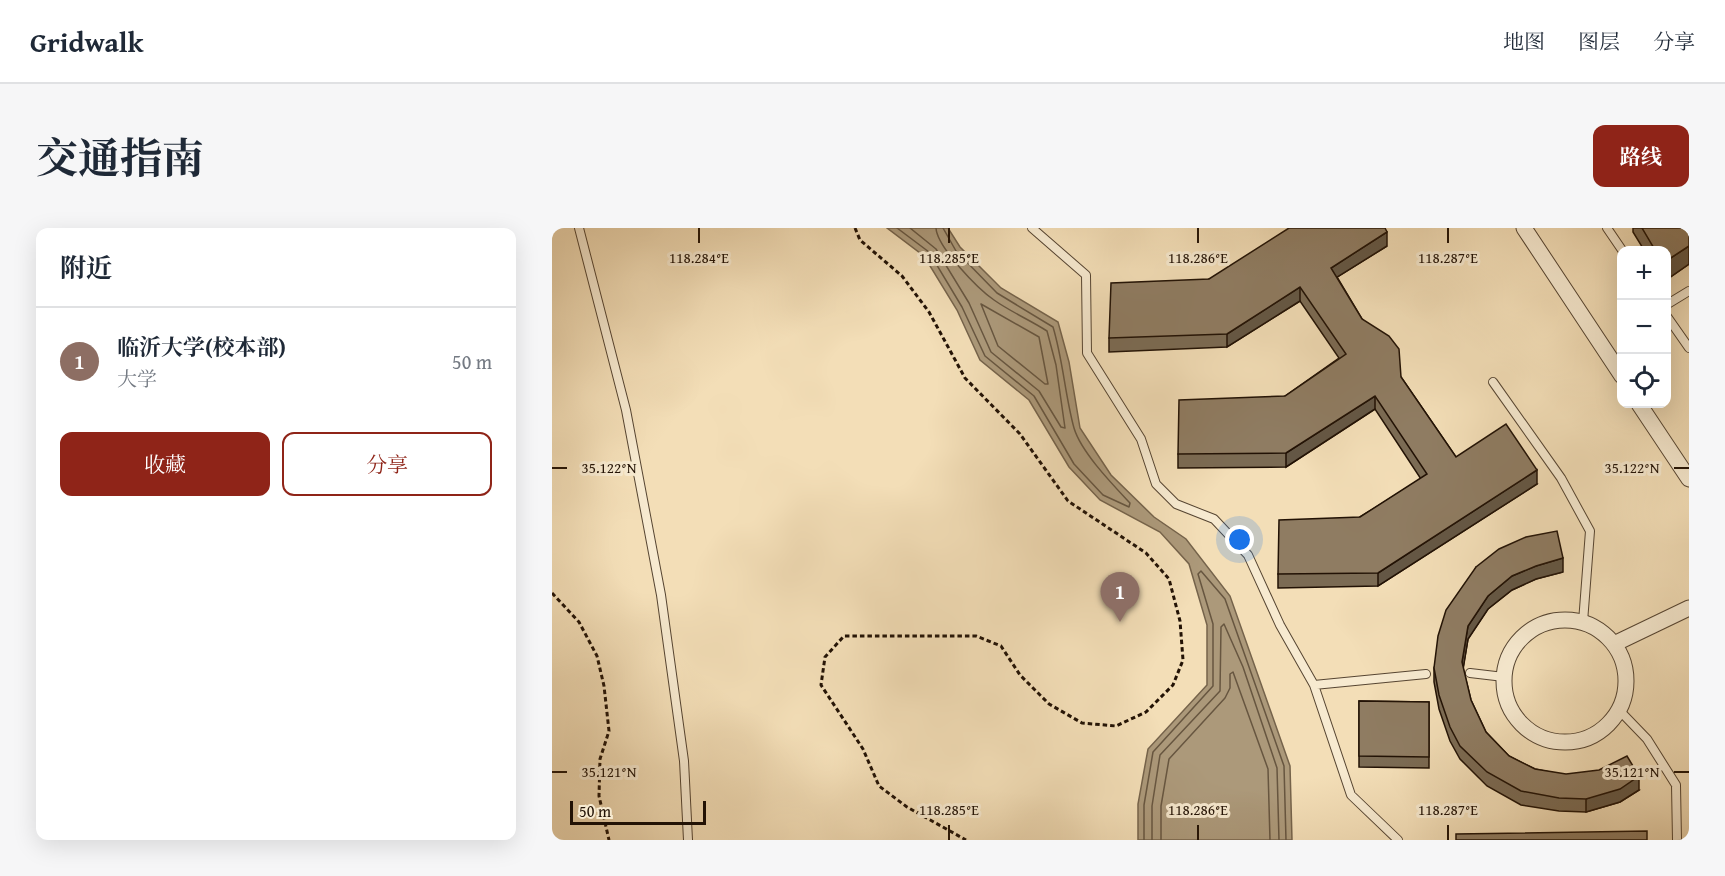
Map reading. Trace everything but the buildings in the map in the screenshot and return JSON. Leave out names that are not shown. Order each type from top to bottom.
[{"type":"street","points":[[1524,228],[1617,368]]},
{"type":"street","points":[[1642,408],[1689,479]]},
{"type":"street","points":[[1614,644],[1689,608]]},
{"type":"street","points":[[1560,619],[1583,622],[1607,636],[1614,644],[1621,654],[1626,671],[1626,693],[1619,710],[1608,725],[1588,738],[1571,742],[1550,740],[1531,732],[1515,717],[1507,702],[1504,677],[1511,651],[1523,635],[1540,625],[1560,619]]},
{"type":"lane","points":[[579,228],[626,410],[661,595],[684,761],[688,840]]},
{"type":"lane","points":[[1032,228],[1086,274],[1087,353],[1141,439],[1156,484],[1176,504],[1214,519],[1248,555],[1280,625],[1314,685],[1351,795],[1398,840]]},
{"type":"lane","points":[[1607,228],[1619,246]]},
{"type":"lane","points":[[1671,302],[1689,291]]},
{"type":"lane","points":[[1671,322],[1689,348]]},
{"type":"lane","points":[[1492,382],[1561,478],[1590,531],[1583,622]]},
{"type":"lane","points":[[1314,685],[1426,674]]},
{"type":"lane","points":[[1470,674],[1504,677]]},
{"type":"lane","points":[[1619,710],[1647,739],[1676,785],[1677,840]]},
{"type":"path","points":[[855,228],[860,240],[902,276],[929,312],[965,378],[1020,434],[1068,501],[1146,554],[1169,579],[1180,621],[1183,660],[1173,685],[1146,712],[1116,726],[1082,723],[1049,704],[1020,675],[1002,646],[976,636],[844,636],[825,657],[821,685],[863,748],[879,786],[907,807],[966,840]]},
{"type":"path","points":[[552,593],[579,622],[597,656],[604,686],[609,731],[600,759],[599,796],[609,840]]},
{"type":"water","points":[[887,228],[948,228],[960,247],[1001,288],[1058,322],[1069,362],[1080,428],[1111,475],[1154,517],[1186,539],[1230,596],[1290,766],[1292,840],[1138,840],[1138,804],[1148,749],[1207,685],[1207,625],[1189,564],[1160,532],[1100,500],[1069,467],[1029,400],[980,360],[957,310],[924,256]]},
{"type":"place","name":"临沂大学(校本部)","points":[[1120,622]]}]
